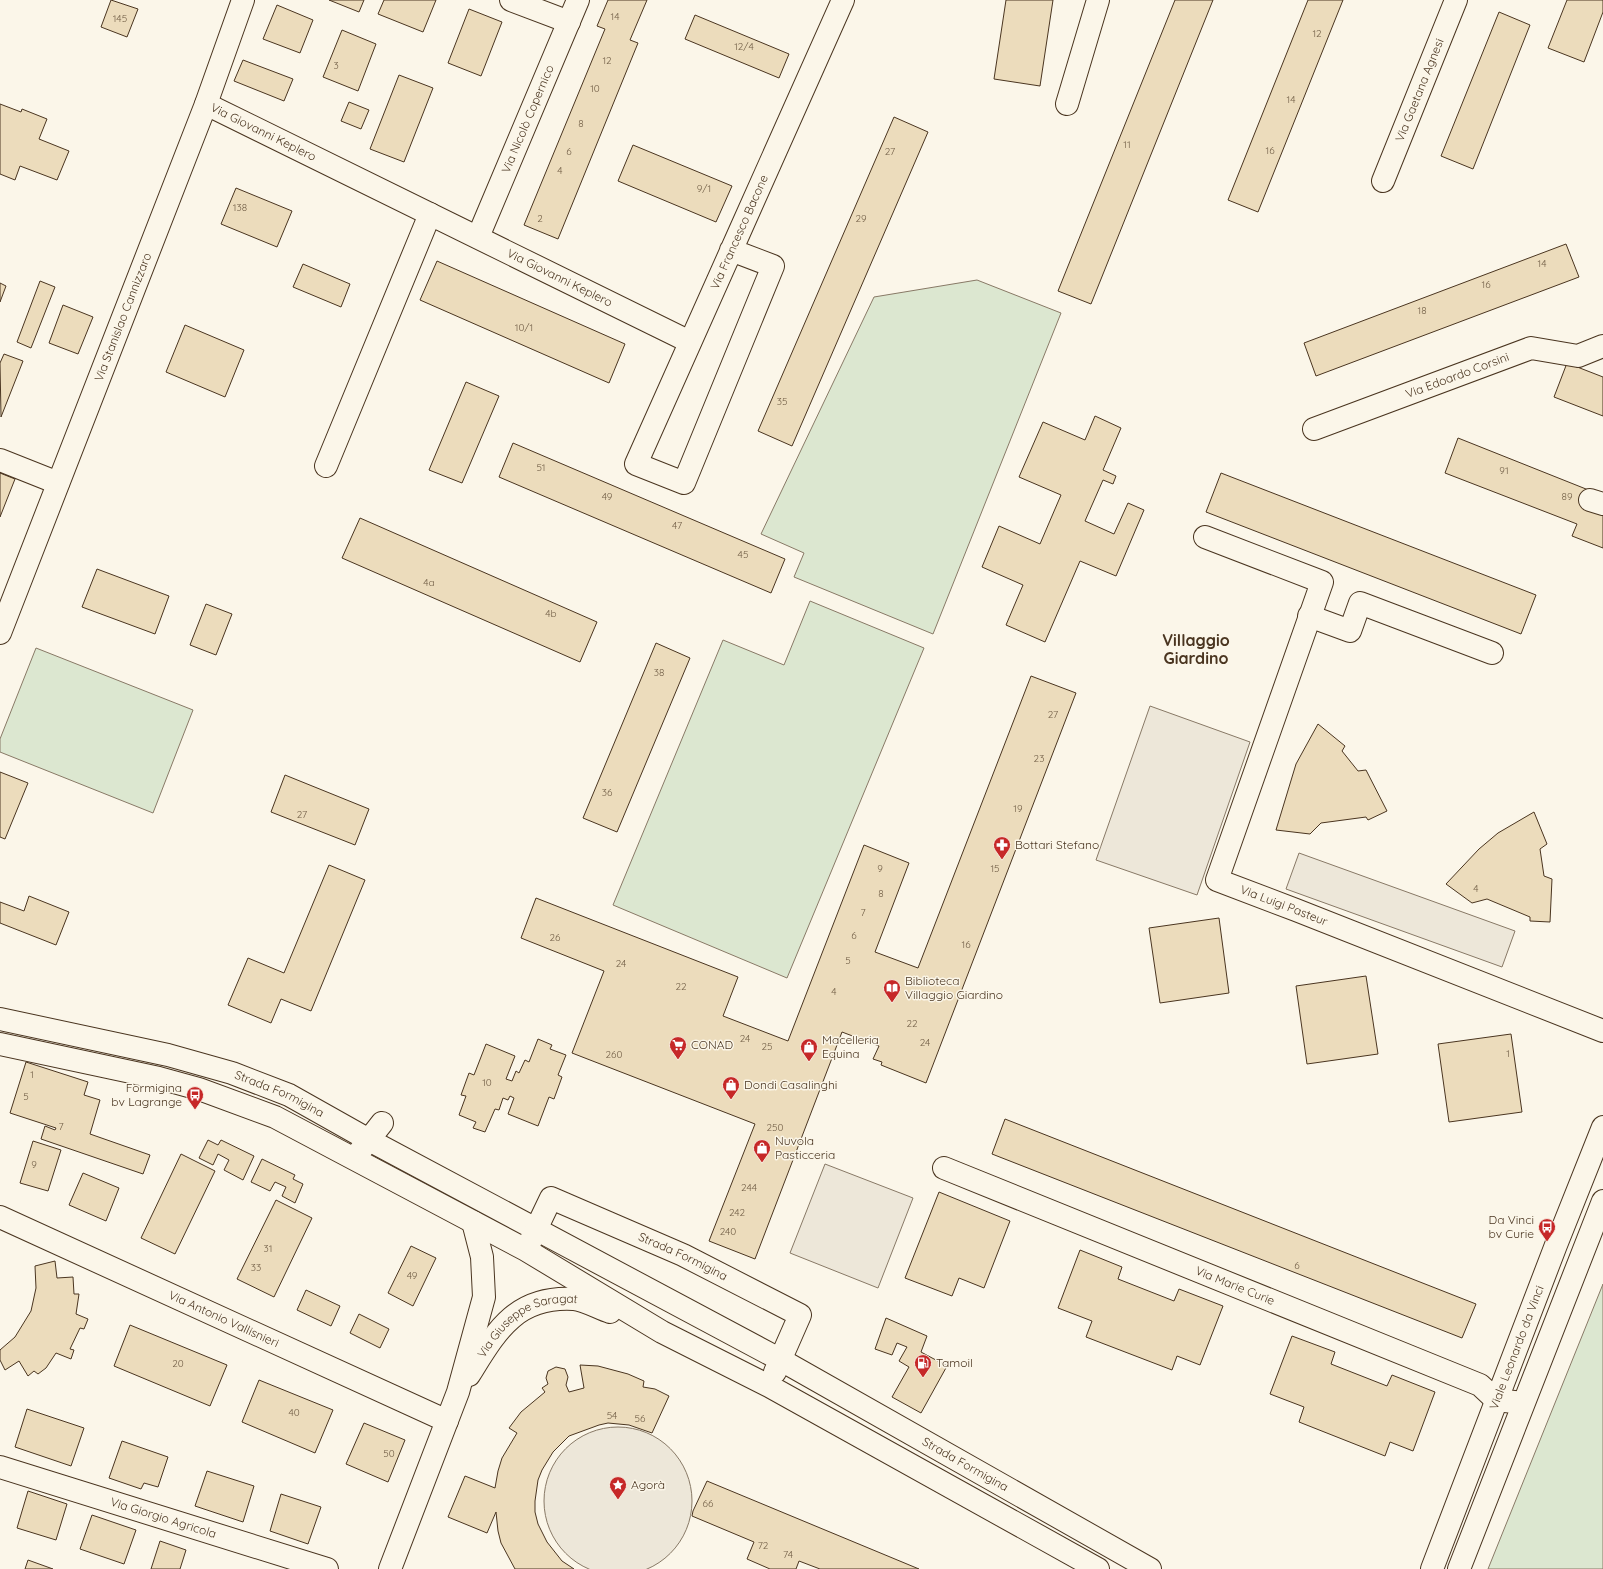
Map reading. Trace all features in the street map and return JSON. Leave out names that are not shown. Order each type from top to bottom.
[{"type":"street","name":"Via Stanislao Cannizzaro","points":[[0,633],[206,104],[243,0]]},
{"type":"street","points":[[511,0],[569,22]]},
{"type":"street","name":"Via Nicolò Copernico","points":[[478,237],[578,0]]},
{"type":"street","name":"Via Francesco Bacone","points":[[731,250],[772,266],[684,484],[636,464],[731,250],[843,0]]},
{"type":"street","points":[[1067,104],[1098,0]]},
{"type":"street","name":"Via Gaetana Agnesi","points":[[1383,180],[1456,0]]},
{"type":"street","name":"Via Giovanni Keplero","points":[[206,104],[690,342]]},
{"type":"street","points":[[326,466],[430,214]]},
{"type":"street","name":"Via Edoardo Corsini","points":[[1314,429],[1531,348],[1578,356],[1603,346]]},
{"type":"street","points":[[0,460],[58,483]]},
{"type":"street","points":[[1205,537],[1322,582],[1308,620],[1350,631],[1360,603],[1492,654]]},
{"type":"street","name":"Via Luigi Pasteur","points":[[1308,620],[1217,880],[1603,1031]]},
{"type":"street","points":[[0,1045],[3,1020]]},
{"type":"street","name":"Strada Formigina","points":[[3,1020],[168,1056],[232,1073],[289,1095],[536,1230],[781,1360],[1150,1569]]},
{"type":"street","name":"Strada Formigina","points":[[0,1045],[159,1078],[199,1089],[275,1117],[526,1250],[662,1332],[769,1386],[1098,1569]]},
{"type":"street","points":[[354,1158],[382,1123]]},
{"type":"street","name":"Viale Leonardo da Vinci","points":[[1432,1569],[1496,1400],[1603,1127]]},
{"type":"street","name":"Via Marie Curie","points":[[944,1168],[1480,1386],[1496,1400]]},
{"type":"street","name":"Strada Formigina","points":[[526,1250],[551,1198],[683,1256],[800,1315],[769,1386]]},
{"type":"street","points":[[1459,1569],[1603,1201]]},
{"type":"street","name":"Via Antonio Vallisnieri","points":[[0,1217],[447,1421]]},
{"type":"street","name":"Via Giuseppe Saragat","points":[[390,1569],[458,1392],[484,1297],[482,1257],[473,1222]]},
{"type":"street","name":"Via Giuseppe Saragat","points":[[458,1392],[494,1336],[509,1319],[523,1308],[544,1301],[574,1299],[662,1332]]},
{"type":"street","points":[[1496,1400],[1523,1403]]},
{"type":"street","name":"Via Giorgio Agricola","points":[[0,1467],[326,1569]]},
{"type":"green space","points":[[977,280],[1061,313],[933,634],[794,577],[804,553],[761,534],[874,297]]},
{"type":"green space","points":[[810,601],[924,648],[787,978],[613,905],[723,640],[784,665]]},
{"type":"green space","points":[[36,648],[193,710],[153,813],[0,752],[0,739]]},
{"type":"green space","points":[[1603,1284],[1603,1569],[1488,1569]]},
{"type":"shaded area","points":[[1150,706],[1250,742],[1197,895],[1096,860]]},
{"type":"shaded area","points":[[1299,853],[1515,931],[1502,967],[1286,889]]},
{"type":"shaded area","points":[[825,1164],[913,1198],[878,1288],[790,1253]]},
{"type":"shaded area","name":"Agorà","points":[[618,1427],[632,1429],[653,1436],[665,1444],[675,1454],[686,1473],[692,1501],[690,1515],[683,1536],[675,1548],[665,1558],[646,1569],[618,1575],[604,1573],[583,1566],[571,1558],[561,1548],[550,1529],[544,1501],[546,1487],[553,1466],[561,1454],[571,1444],[590,1433]]},
{"type":"building","points":[[111,0],[138,9],[127,37],[101,27]]},
{"type":"building","points":[[329,0],[364,0],[359,12]]},
{"type":"building","points":[[384,0],[436,0],[423,32],[378,14]]},
{"type":"building","points":[[608,0],[647,0],[630,40],[638,43],[558,239],[524,225],[605,29],[597,26]]},
{"type":"building","points":[[1006,0],[1053,0],[1040,86],[994,79]]},
{"type":"building","points":[[1175,0],[1213,0],[1091,304],[1058,291]]},
{"type":"building","points":[[1308,0],[1343,0],[1258,212],[1228,200]]},
{"type":"building","points":[[1567,0],[1603,0],[1603,12],[1584,62],[1548,48]]},
{"type":"building","points":[[277,5],[313,20],[300,53],[263,39]]},
{"type":"building","points":[[469,9],[502,22],[481,76],[448,63]]},
{"type":"building","points":[[1499,12],[1530,25],[1473,169],[1441,156]]},
{"type":"building","points":[[695,15],[789,54],[779,78],[685,39]]},
{"type":"building","points":[[342,30],[376,44],[358,91],[323,77]]},
{"type":"building","points":[[243,60],[293,79],[284,101],[234,81]]},
{"type":"building","points":[[399,75],[433,88],[404,162],[370,149]]},
{"type":"building","points":[[349,102],[369,110],[361,129],[341,121]]},
{"type":"building","points":[[0,104],[21,112],[22,109],[47,119],[39,139],[69,151],[57,180],[20,166],[15,180],[0,174]]},
{"type":"building","points":[[894,117],[928,132],[792,446],[758,431]]},
{"type":"building","points":[[633,145],[732,186],[716,222],[618,181]]},
{"type":"building","points":[[236,188],[292,211],[277,247],[221,224]]},
{"type":"building","points":[[1566,244],[1579,277],[1316,376],[1304,343]]},
{"type":"building","points":[[437,261],[625,344],[609,383],[420,300]]},
{"type":"building","points":[[303,264],[350,284],[341,307],[293,287]]},
{"type":"building","points":[[40,281],[55,287],[31,348],[17,342]]},
{"type":"building","points":[[0,283],[6,286],[0,302]]},
{"type":"building","points":[[63,305],[93,317],[78,354],[49,343]]},
{"type":"building","points":[[185,325],[244,350],[225,397],[166,372]]},
{"type":"building","points":[[4,354],[23,361],[1,417],[0,363]]},
{"type":"building","points":[[1567,363],[1603,377],[1603,416],[1554,397]]},
{"type":"building","points":[[466,382],[499,396],[462,483],[429,470]]},
{"type":"building","points":[[1095,416],[1121,428],[1103,470],[1116,476],[1113,484],[1103,480],[1085,521],[1114,534],[1128,503],[1144,510],[1116,576],[1080,561],[1045,642],[1006,625],[1023,585],[982,567],[999,526],[1040,544],[1061,495],[1019,477],[1043,422],[1085,440]]},
{"type":"building","points":[[1458,438],[1591,491],[1603,510],[1603,548],[1572,536],[1577,524],[1445,473]]},
{"type":"building","points":[[513,443],[785,559],[771,593],[499,477]]},
{"type":"building","points":[[0,473],[15,479],[0,517]]},
{"type":"building","points":[[1221,473],[1536,595],[1521,634],[1206,512]]},
{"type":"building","points":[[360,518],[597,622],[580,662],[342,558]]},
{"type":"building","points":[[97,569],[169,596],[155,634],[82,607]]},
{"type":"building","points":[[206,604],[232,614],[216,655],[190,645]]},
{"type":"building","points":[[656,643],[690,658],[617,832],[583,818]]},
{"type":"building","points":[[1031,676],[1076,693],[926,1083],[881,1065],[882,1062],[873,1059],[879,1046],[842,1032],[755,1259],[709,1241],[755,1124],[572,1053],[604,971],[521,938],[536,898],[738,977],[723,1016],[788,1041],[864,845],[909,863],[875,952],[918,968]]},
{"type":"building","points":[[1318,724],[1345,746],[1342,751],[1358,771],[1366,770],[1387,811],[1368,820],[1366,817],[1321,823],[1310,834],[1276,830],[1296,764]]},
{"type":"building","points":[[0,772],[28,783],[5,839],[0,837]]},
{"type":"building","points":[[285,775],[369,809],[355,845],[271,812]]},
{"type":"building","points":[[1534,812],[1547,844],[1540,849],[1544,876],[1552,879],[1550,922],[1530,921],[1530,917],[1487,899],[1472,903],[1446,884],[1479,849],[1498,833]]},
{"type":"building","points":[[329,865],[365,880],[311,1011],[281,999],[271,1023],[228,1005],[248,958],[284,973]]},
{"type":"building","points":[[29,896],[69,912],[56,945],[0,923],[0,902],[24,911]]},
{"type":"building","points":[[1219,918],[1229,993],[1160,1003],[1149,928]]},
{"type":"building","points":[[1366,976],[1378,1054],[1307,1064],[1296,986]]},
{"type":"building","points":[[1511,1034],[1522,1112],[1449,1122],[1438,1044]]},
{"type":"building","points":[[538,1039],[552,1045],[550,1049],[566,1055],[558,1075],[562,1077],[554,1099],[549,1097],[538,1126],[508,1114],[514,1098],[510,1096],[508,1100],[503,1098],[499,1110],[495,1109],[485,1132],[473,1128],[476,1122],[459,1115],[466,1096],[461,1095],[469,1073],[474,1075],[486,1044],[515,1056],[506,1079],[512,1081],[516,1071],[519,1073],[525,1060],[529,1062]]},
{"type":"building","points":[[26,1062],[88,1082],[84,1095],[100,1100],[90,1134],[150,1155],[143,1174],[41,1139],[45,1126],[55,1130],[56,1128],[10,1113]]},
{"type":"building","points":[[1005,1119],[1476,1304],[1462,1338],[992,1154]]},
{"type":"building","points":[[208,1140],[218,1145],[221,1140],[254,1156],[243,1180],[224,1170],[229,1160],[218,1154],[213,1165],[199,1158]]},
{"type":"building","points":[[33,1141],[61,1150],[48,1191],[20,1183]]},
{"type":"building","points":[[181,1154],[215,1171],[175,1254],[141,1238]]},
{"type":"building","points":[[262,1159],[295,1175],[293,1179],[303,1184],[295,1203],[282,1196],[286,1187],[275,1182],[270,1191],[251,1182]]},
{"type":"building","points":[[83,1173],[119,1188],[106,1221],[69,1205]]},
{"type":"building","points":[[939,1192],[1010,1221],[984,1288],[959,1278],[952,1296],[905,1278]]},
{"type":"building","points":[[276,1200],[312,1218],[274,1297],[237,1279]]},
{"type":"building","points":[[411,1246],[436,1258],[413,1306],[388,1293]]},
{"type":"building","points":[[1080,1250],[1122,1267],[1118,1279],[1174,1301],[1179,1289],[1223,1306],[1200,1365],[1177,1356],[1172,1370],[1086,1337],[1092,1321],[1058,1308]]},
{"type":"building","points":[[55,1261],[57,1278],[73,1277],[74,1294],[79,1294],[76,1314],[88,1319],[84,1329],[80,1328],[70,1349],[74,1350],[71,1359],[56,1353],[46,1368],[38,1374],[34,1371],[28,1376],[19,1361],[5,1370],[0,1360],[0,1350],[15,1337],[31,1311],[36,1288],[35,1266]]},
{"type":"building","points":[[306,1290],[340,1306],[331,1326],[297,1310]]},
{"type":"building","points":[[359,1314],[389,1329],[380,1348],[350,1333]]},
{"type":"building","points":[[886,1318],[927,1336],[921,1352],[947,1366],[921,1413],[892,1397],[909,1367],[899,1361],[907,1347],[897,1343],[892,1355],[875,1349]]},
{"type":"building","points":[[130,1325],[227,1365],[210,1406],[114,1366]]},
{"type":"building","points":[[1292,1336],[1335,1352],[1331,1364],[1387,1386],[1392,1375],[1435,1392],[1413,1451],[1390,1442],[1385,1456],[1299,1422],[1304,1407],[1270,1394]]},
{"type":"building","points":[[580,1365],[598,1366],[628,1374],[644,1381],[643,1387],[655,1389],[669,1396],[652,1433],[629,1425],[608,1423],[569,1436],[553,1452],[538,1480],[535,1512],[538,1524],[547,1542],[562,1561],[574,1569],[515,1569],[501,1543],[496,1512],[487,1533],[448,1517],[465,1476],[495,1488],[502,1458],[517,1433],[509,1428],[521,1412],[545,1392],[542,1388],[548,1384],[546,1378],[548,1371],[556,1367],[565,1369],[568,1377],[566,1385],[569,1392],[584,1388]]},
{"type":"building","points":[[259,1380],[333,1410],[315,1453],[242,1422]]},
{"type":"building","points":[[27,1409],[84,1428],[71,1466],[15,1447]]},
{"type":"building","points":[[364,1423],[405,1440],[388,1482],[346,1464]]},
{"type":"building","points":[[122,1441],[168,1457],[158,1487],[144,1483],[141,1489],[109,1478]]},
{"type":"building","points":[[207,1471],[254,1486],[243,1522],[195,1506]]},
{"type":"building","points":[[707,1481],[919,1569],[820,1569],[799,1561],[796,1569],[770,1569],[747,1559],[754,1542],[692,1516]]},
{"type":"building","points":[[28,1491],[67,1504],[56,1540],[17,1528]]},
{"type":"building","points":[[281,1494],[321,1507],[308,1544],[270,1531]]},
{"type":"building","points":[[92,1515],[136,1530],[124,1564],[80,1549]]},
{"type":"building","points":[[160,1541],[186,1550],[180,1569],[151,1569]]},
{"type":"building","points":[[28,1560],[53,1569],[25,1569]]},
{"type":"place","name":"Bottari Stefano","points":[[1002,860]]},
{"type":"place","name":"Biblioteca Villaggio Giardino","points":[[892,1003]]},
{"type":"place","name":"CONAD","points":[[678,1060]]},
{"type":"place","name":"Macelleria Equina","points":[[809,1062]]},
{"type":"place","name":"Dondi Casalinghi","points":[[731,1100]]},
{"type":"place","name":"Formigina bv Lagrange","points":[[195,1110]]},
{"type":"place","name":"Nuvola Pasticceria","points":[[762,1163]]},
{"type":"place","name":"Da Vinci bv Curie","points":[[1547,1242]]},
{"type":"place","name":"Tamoil","points":[[923,1378]]},
{"type":"place","name":"Agorà","points":[[618,1500]]},
{"type":"district","name":"Villaggio Giardino","points":[[1196,649]]}]
